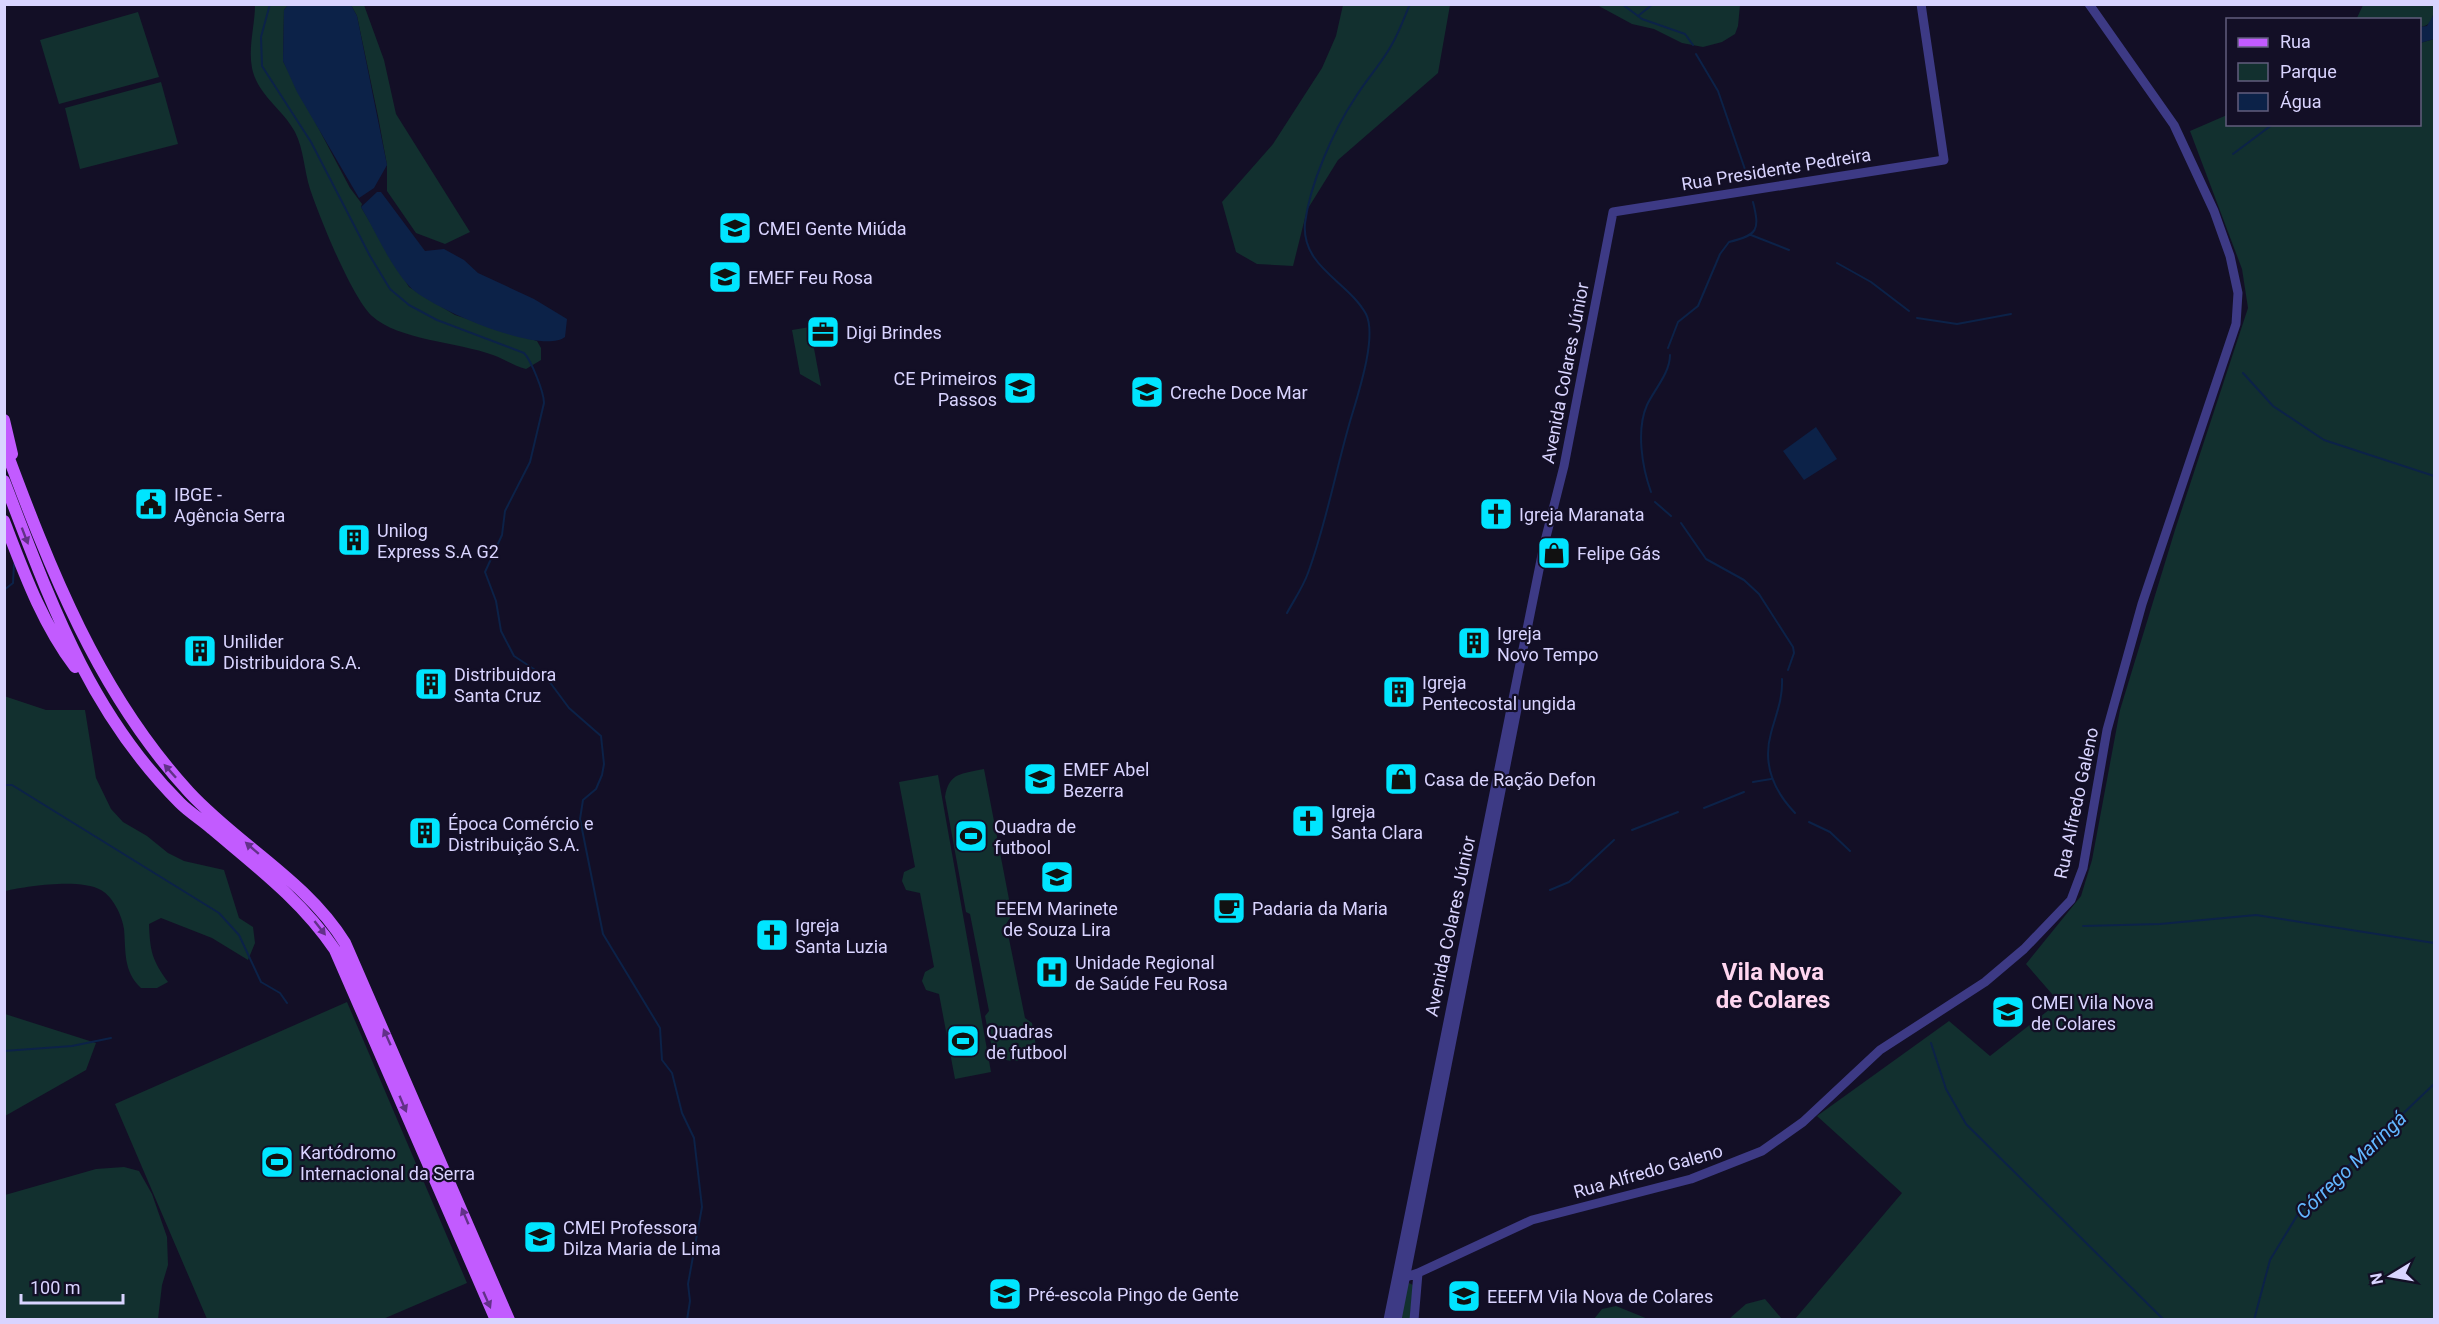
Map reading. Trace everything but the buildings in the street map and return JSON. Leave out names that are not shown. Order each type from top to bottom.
[{"type":"main road","points":[[4,420],[12,447],[13,468]]},
{"type":"main road","points":[[4,445],[59,588],[94,661],[161,761],[211,813],[301,891],[336,929],[345,943],[509,1320]]},
{"type":"main road","points":[[4,482],[48,596],[94,694]]},
{"type":"main road","points":[[4,521],[31,593],[56,642],[150,770],[182,804],[297,902],[335,950],[496,1320]]},
{"type":"street","name":"Rua Presidente Pedreira","points":[[1613,212],[1944,160],[1921,4]]},
{"type":"street","name":"Rua Alfredo Galeno","points":[[1401,1278],[1418,1273],[1532,1220],[1691,1179],[1762,1151],[1803,1122],[1880,1050],[1985,982],[2024,949],[2071,900],[2083,868],[2107,730],[2139,615],[2236,324],[2238,293],[2230,255],[2214,211],[2174,125],[2089,4]]},
{"type":"street","name":"Avenida Colares Júnior","points":[[1397,1320],[1401,1278],[1535,604],[1549,546],[1547,540],[1564,466],[1613,212]]},
{"type":"street","points":[[1414,1320],[1418,1273]]},
{"type":"street","name":"Avenida Colares Júnior","points":[[1388,1320],[1401,1278]]},
{"type":"green space","points":[[255,5],[288,5],[284,10],[283,61],[350,188],[362,204],[361,207],[409,287],[455,315],[537,341],[541,348],[541,360],[526,369],[479,351],[397,330],[372,316],[346,275],[321,218],[310,189],[295,132],[255,78],[251,52]]},
{"type":"green space","points":[[351,5],[364,5],[384,60],[396,114],[470,232],[445,244],[416,233],[387,191],[387,165],[378,116],[357,16]]},
{"type":"green space","points":[[1343,5],[1450,5],[1438,73],[1338,160],[1307,210],[1293,266],[1257,264],[1236,252],[1222,202],[1273,144],[1322,68],[1336,36]]},
{"type":"green space","points":[[1597,5],[1740,5],[1735,34],[1722,42],[1703,47],[1682,43],[1654,29],[1632,24]]},
{"type":"green space","points":[[2363,5],[2434,5],[2433,17],[2427,25],[2421,27],[2421,18],[2357,18]]},
{"type":"green space","points":[[138,12],[159,77],[59,104],[40,40]]},
{"type":"green space","points":[[2434,39],[2434,1319],[1795,1319],[1902,1193],[1817,1116],[1949,1021],[1990,1056],[2059,1002],[2026,964],[2081,896],[2092,860],[2120,710],[2175,530],[2248,308],[2242,269],[2190,131],[2226,115],[2226,126],[2421,126],[2421,43]]},
{"type":"green space","points":[[161,82],[178,144],[80,169],[65,108]]},
{"type":"green space","points":[[810,327],[821,386],[800,374],[792,330]]},
{"type":"green space","points":[[4,696],[46,710],[85,710],[96,778],[111,809],[123,822],[147,836],[168,853],[184,861],[224,870],[239,918],[253,927],[255,943],[248,960],[212,938],[161,918],[149,924],[150,941],[155,961],[168,982],[157,988],[141,988],[128,968],[124,929],[119,912],[101,890],[92,886],[67,884],[40,885],[5,891]]},
{"type":"green space","points":[[984,769],[1012,915],[1006,924],[1025,1018],[1032,1023],[1038,1058],[1012,1061],[998,1055],[990,1041],[985,1016],[989,1011],[970,914],[966,912],[945,797],[953,778],[963,773]]},
{"type":"green space","points":[[938,775],[991,1072],[955,1079],[939,994],[926,990],[922,981],[925,972],[934,967],[920,893],[906,890],[902,881],[904,872],[915,867],[899,782]]},
{"type":"green space","name":"Kartódromo Internacional da Serra","points":[[347,1002],[467,1283],[383,1319],[207,1319],[115,1104]]},
{"type":"green space","points":[[5,1014],[96,1043],[86,1070],[5,1116]]},
{"type":"green space","points":[[124,1167],[139,1171],[152,1194],[167,1237],[168,1265],[162,1285],[158,1319],[5,1319],[5,1195],[96,1169]]},
{"type":"green space","points":[[1406,1284],[1413,1285],[1410,1319],[1400,1320]]},
{"type":"green space","points":[[1765,1299],[1782,1319],[1729,1319],[1746,1304]]},
{"type":"green space","points":[[1616,1306],[1648,1319],[1594,1319],[1602,1309]]},
{"type":"water","points":[[288,5],[351,5],[357,16],[387,165],[374,188],[359,198],[297,92],[283,61],[284,10]]},
{"type":"water","points":[[2434,14],[2434,39],[2421,43],[2421,27],[2427,26]]},
{"type":"water","points":[[377,192],[381,192],[425,251],[444,249],[464,260],[478,273],[534,299],[567,319],[565,337],[552,341],[510,335],[460,316],[420,295],[409,286],[395,268],[361,207]]},
{"type":"water","points":[[1816,427],[1837,459],[1804,480],[1783,451]]},
{"type":"waterway","points":[[270,4],[261,37],[262,66],[311,142],[370,256],[390,289],[409,305],[437,320],[524,353],[542,392],[544,403],[530,462],[505,511],[502,535],[485,572],[496,601],[501,631],[514,656],[546,677],[569,708],[601,736],[604,764],[602,775],[596,789],[583,800],[580,819],[603,934],[660,1028],[662,1060],[672,1073],[682,1113],[694,1138],[702,1207],[688,1284],[690,1301],[687,1320]]},
{"type":"waterway","points":[[1287,613],[1306,578],[1320,536],[1361,385],[1369,338],[1366,314],[1358,302],[1327,273],[1310,251],[1305,223],[1308,208],[1317,175],[1339,126],[1359,91],[1391,46],[1410,4]]},
{"type":"waterway","points":[[1622,4],[1642,19],[1685,34],[1693,45]]},
{"type":"waterway","points":[[1638,16],[1653,4]]},
{"type":"waterway","points":[[1696,54],[1718,91],[1749,181]]},
{"type":"waterway","points":[[2233,154],[2270,126]]},
{"type":"waterway","points":[[1668,348],[1678,322],[1698,306],[1720,254],[1729,242],[1746,237],[1754,230],[1756,219],[1753,202]]},
{"type":"waterway","points":[[1751,235],[1789,250]]},
{"type":"waterway","points":[[1837,263],[1871,282],[1909,311]]},
{"type":"waterway","points":[[1917,318],[1957,324],[2011,314]]},
{"type":"waterway","points":[[1651,492],[1643,460],[1642,426],[1647,405],[1665,375],[1670,355]]},
{"type":"waterway","points":[[2243,373],[2273,406],[2324,440],[2434,476]]},
{"type":"waterway","points":[[1655,502],[1671,516]]},
{"type":"waterway","points":[[1681,523],[1706,559],[1744,580],[1759,594],[1793,647],[1794,653],[1788,670]]},
{"type":"waterway","points":[[4,590],[13,583],[14,564]]},
{"type":"waterway","points":[[1782,679],[1780,700],[1769,745],[1769,767],[1781,796],[1795,813]]},
{"type":"waterway","points":[[1753,782],[1771,779]]},
{"type":"waterway","points":[[4,785],[12,785],[219,913],[239,935],[261,982],[280,993],[287,1003]]},
{"type":"waterway","points":[[1704,808],[1744,792]]},
{"type":"waterway","points":[[1632,830],[1678,812]]},
{"type":"waterway","points":[[1809,822],[1830,832],[1850,851]]},
{"type":"waterway","points":[[1550,890],[1569,882],[1614,840]]},
{"type":"waterway","points":[[2083,926],[2160,924],[2256,915],[2434,943]]},
{"type":"waterway","points":[[4,1051],[72,1046],[111,1038]]},
{"type":"waterway","points":[[1931,1043],[1946,1089],[1966,1124],[2164,1320]]},
{"type":"waterway","name":"Córrego Maringá","points":[[2254,1320],[2270,1260],[2298,1214],[2434,1084]]},
{"type":"place","name":"CMEI Gente Miúda","points":[[735,228]]},
{"type":"place","name":"EMEF Feu Rosa","points":[[725,277]]},
{"type":"place","name":"Digi Brindes","points":[[823,332]]},
{"type":"place","name":"CE Primeiros Passos","points":[[1020,388]]},
{"type":"place","name":"Creche Doce Mar","points":[[1147,392]]},
{"type":"place","name":"IBGE - Agência Serra","points":[[151,504]]},
{"type":"place","name":"Igreja Maranata","points":[[1496,514]]},
{"type":"place","name":"Unilog Express S.A G2","points":[[354,540]]},
{"type":"place","name":"Felipe Gás","points":[[1554,553]]},
{"type":"place","name":"Igreja Novo Tempo","points":[[1474,643]]},
{"type":"place","name":"Unilider Distribuidora S.A.","points":[[200,651]]},
{"type":"place","name":"Distribuidora Santa Cruz","points":[[431,684]]},
{"type":"place","name":"Igreja Pentecostal ungida","points":[[1399,692]]},
{"type":"place","name":"EMEF Abel Bezerra","points":[[1040,779]]},
{"type":"place","name":"Casa de Ração Defon","points":[[1401,779]]},
{"type":"place","name":"Igreja Santa Clara","points":[[1308,821]]},
{"type":"place","name":"Época Comércio e Distribuição S.A.","points":[[425,833]]},
{"type":"place","name":"Quadra de futbool","points":[[971,836]]},
{"type":"place","name":"EEEM Marinete de Souza Lira","points":[[1057,877]]},
{"type":"place","name":"Padaria da Maria","points":[[1229,908]]},
{"type":"place","name":"Igreja Santa Luzia","points":[[772,935]]},
{"type":"place","name":"Unidade Regional de Saúde Feu Rosa","points":[[1052,972]]},
{"type":"place","name":"CMEI Vila Nova de Colares","points":[[2008,1012]]},
{"type":"place","name":"Quadras de futbool","points":[[963,1041]]},
{"type":"place","name":"Kartódromo Internacional da Serra","points":[[277,1162]]},
{"type":"place","name":"CMEI Professora Dilza Maria de Lima","points":[[540,1237]]},
{"type":"place","name":"Pré-escola Pingo de Gente","points":[[1005,1294]]},
{"type":"place","name":"EEEFM Vila Nova de Colares","points":[[1464,1296]]},
{"type":"district","name":"Vila Nova de Colares","points":[[1773,986]]}]
